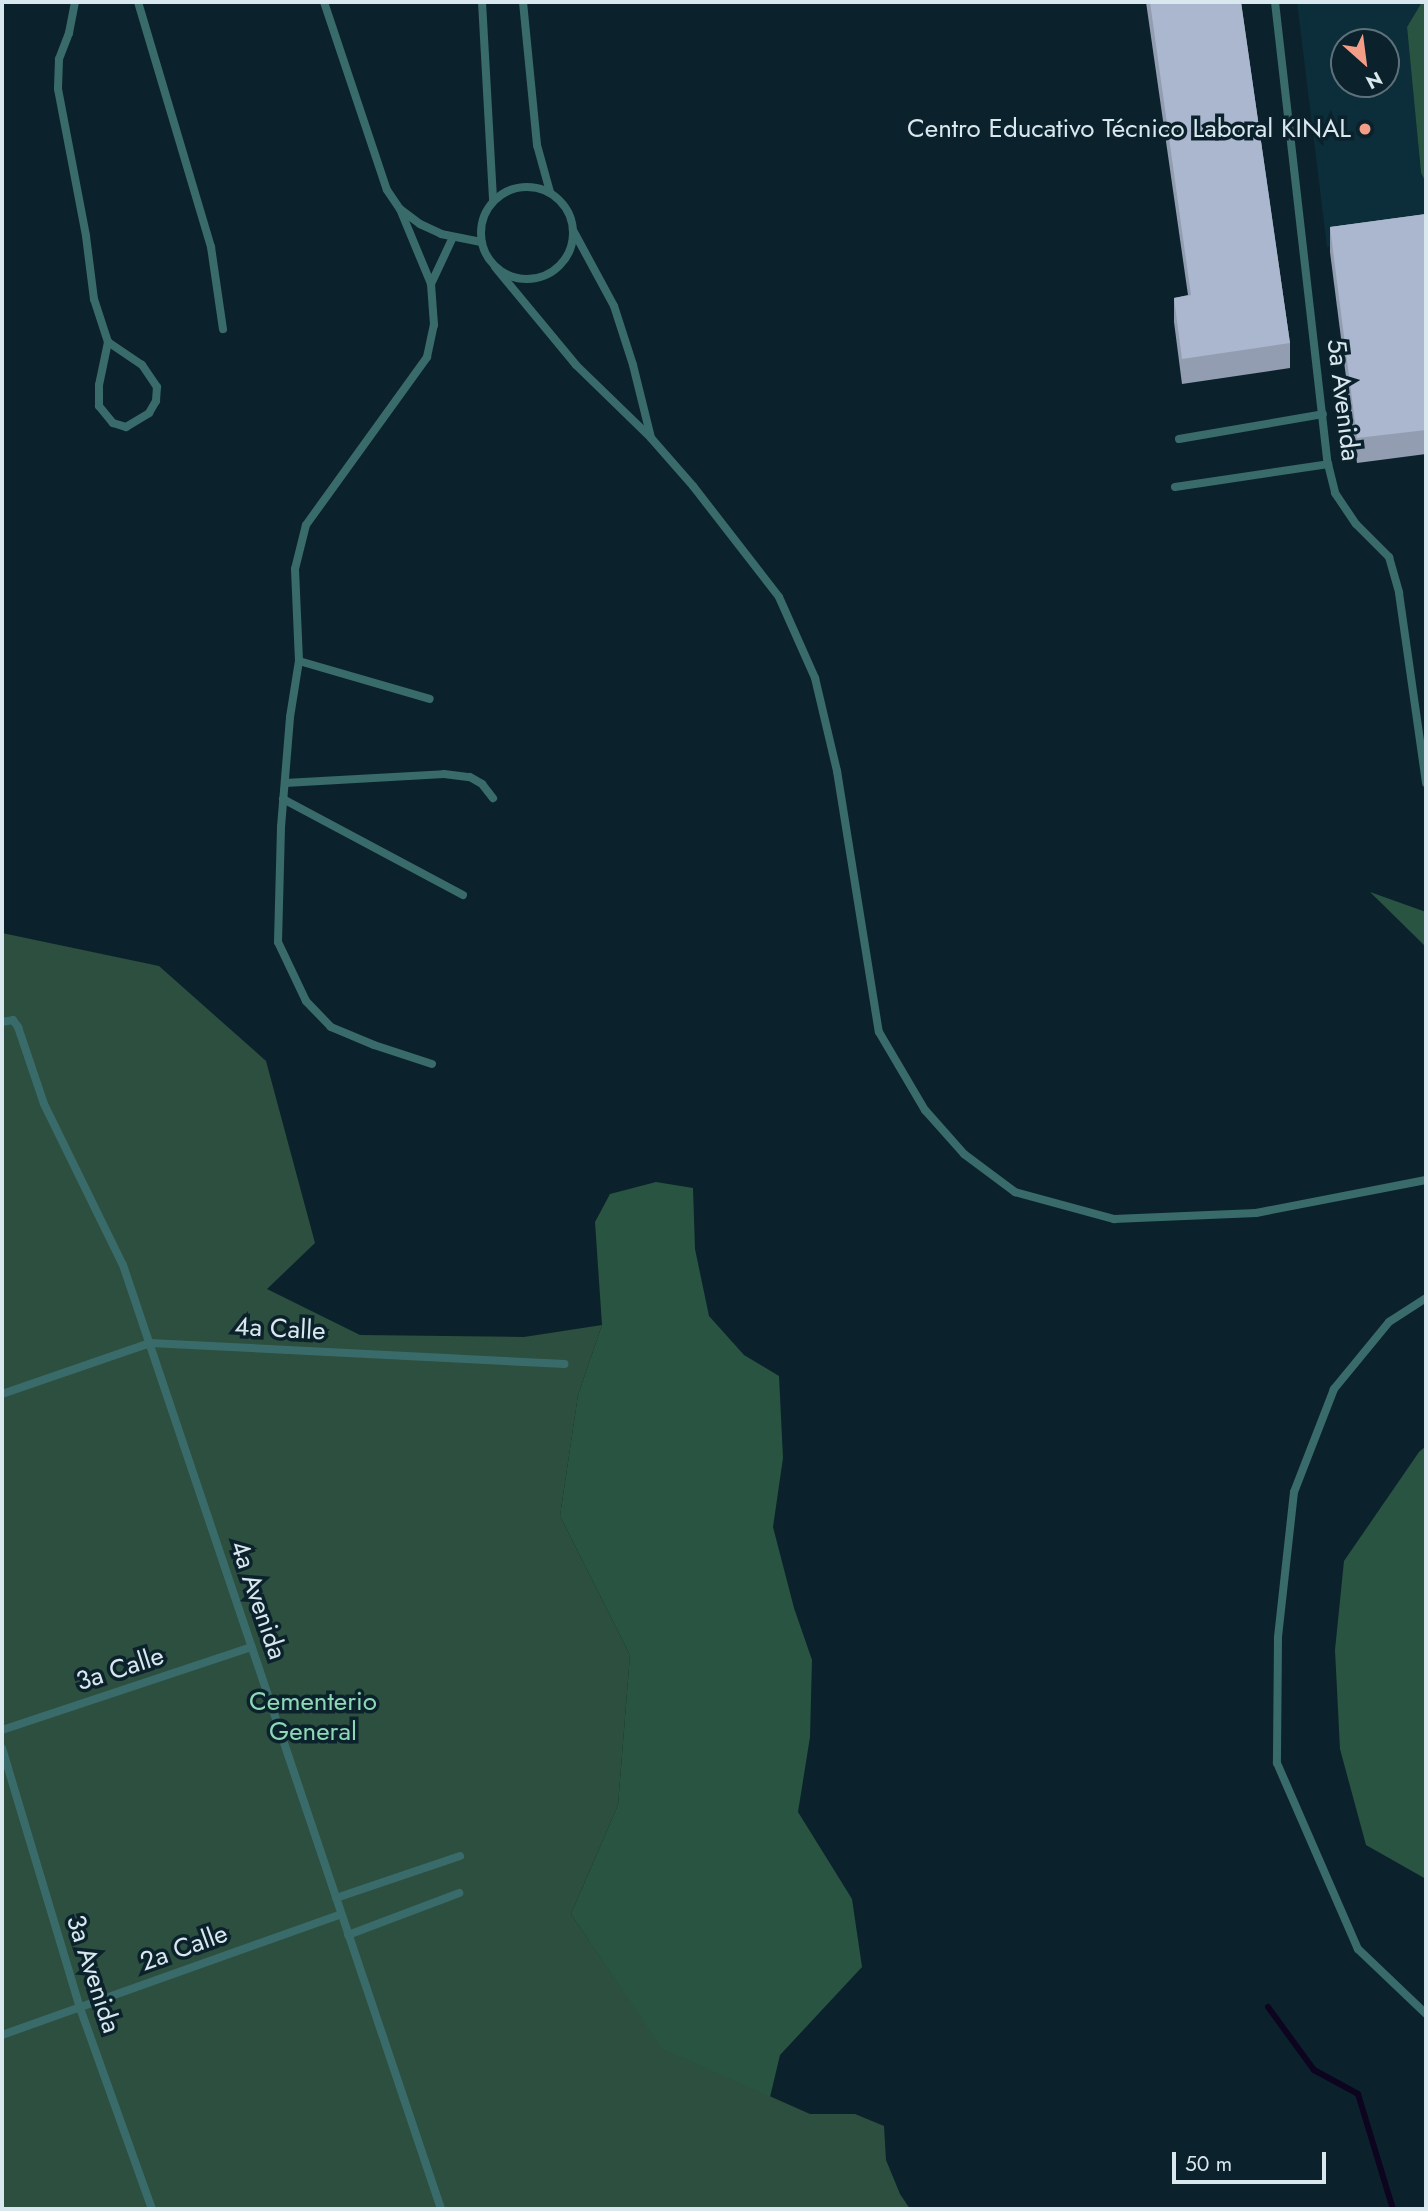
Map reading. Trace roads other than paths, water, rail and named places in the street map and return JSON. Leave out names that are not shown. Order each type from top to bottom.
[{"type":"lane","points":[[75,2],[69,33],[58,59],[58,89],[86,236],[94,299],[108,342],[99,385],[99,406],[113,423],[126,426],[149,414],[156,401],[157,387],[142,365],[108,342]]},
{"type":"lane","points":[[138,2],[211,247],[223,329]]},
{"type":"lane","points":[[324,2],[387,190],[400,209],[431,284],[434,325],[427,357],[306,525],[295,569],[299,661],[285,783],[278,942],[306,1001],[331,1027],[373,1045],[432,1064]]},
{"type":"lane","points":[[482,2],[493,201],[483,220],[481,242],[495,267],[593,383],[651,438],[779,597],[815,678],[837,771],[879,1032],[925,1110],[964,1154],[1015,1192],[1114,1219],[1256,1213],[1426,1180]]},
{"type":"lane","points":[[523,2],[537,145],[550,192]]},
{"type":"lane","name":"5a Avenida","points":[[1275,2],[1328,464],[1335,493],[1356,524],[1389,557],[1399,593],[1426,783]]},
{"type":"lane","points":[[493,201],[518,187],[534,187],[550,192],[562,202],[571,215],[574,231],[614,306],[634,365],[651,438]]},
{"type":"lane","points":[[400,209],[420,224],[453,237],[481,242]]},
{"type":"lane","points":[[495,267],[522,279],[537,278],[552,272],[564,261],[572,247],[574,231]]},
{"type":"lane","points":[[431,284],[453,237]]},
{"type":"lane","points":[[1179,439],[1323,414]]},
{"type":"lane","points":[[1175,486],[1328,464]]},
{"type":"lane","points":[[299,661],[430,699]]},
{"type":"lane","points":[[285,783],[444,774],[470,778],[482,784],[493,798]]},
{"type":"lane","points":[[284,799],[463,895]]},
{"type":"lane","name":"4a Avenida","points":[[5,1021],[13,1020],[18,1027],[61,1141],[123,1265],[441,2209]]},
{"type":"lane","points":[[1426,1298],[1389,1322],[1334,1389],[1294,1492],[1278,1638],[1278,1763],[1358,1950],[1426,2014]]},
{"type":"lane","name":"4a Calle","points":[[2,1394],[150,1343],[564,1364]]},
{"type":"lane","name":"3a Calle","points":[[2,1730],[252,1647]]},
{"type":"lane","name":"3a Avenida","points":[[2,1748],[80,2008],[152,2209]]},
{"type":"lane","points":[[336,1898],[460,1856]]},
{"type":"lane","points":[[348,1935],[459,1893]]},
{"type":"lane","name":"2a Calle","points":[[2,2035],[341,1914]]},
{"type":"waterway","points":[[1268,2007],[1314,2070],[1358,2094],[1393,2209]]},
{"type":"place","name":"Centro Educativo Técnico Laboral KINAL","points":[[1365,129]]},
{"type":"park label","name":"Cementerio General","points":[[313,1717]]}]
